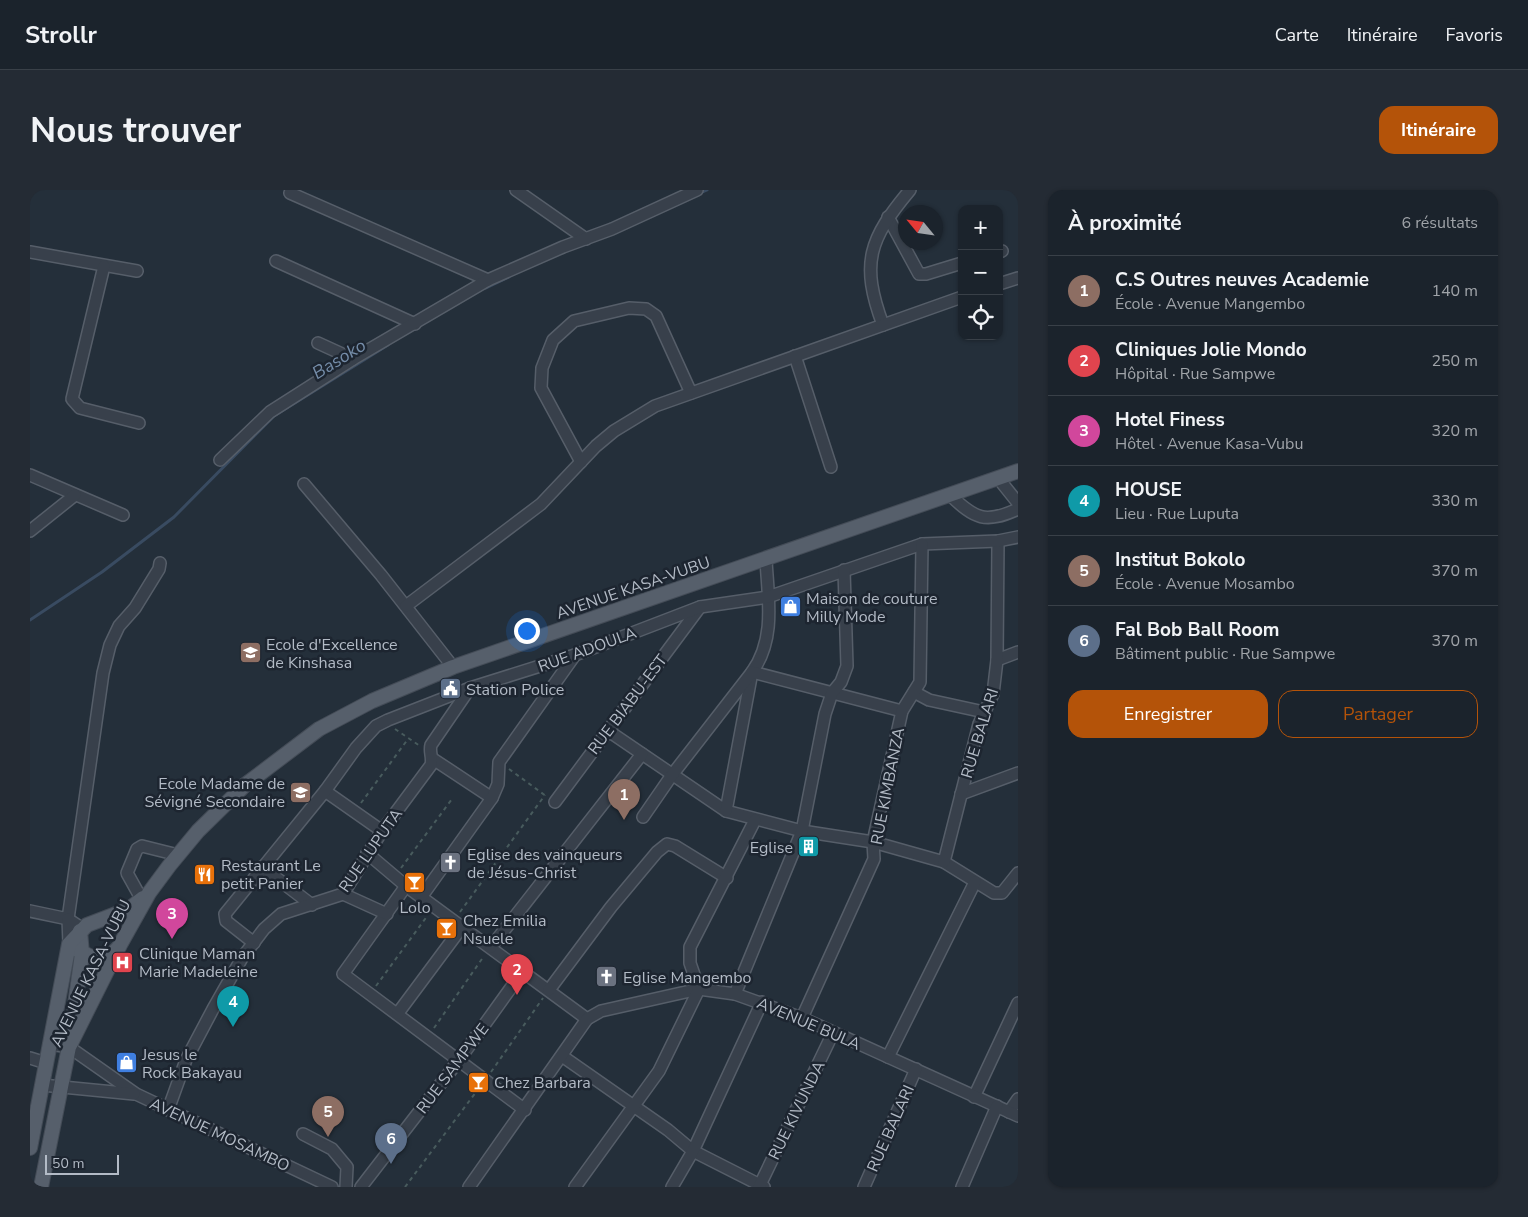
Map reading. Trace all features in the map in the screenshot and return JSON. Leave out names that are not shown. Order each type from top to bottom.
[{"type":"main road","name":"AVENUE KASA-VUBU","points":[[41,1187],[69,1047],[146,896],[178,855],[214,814],[245,786],[319,730],[372,701],[453,667],[1018,471]]},
{"type":"main road","name":"AVENUE KASA-VUBU","points":[[30,1148],[69,944],[87,925],[129,909],[146,896]]},
{"type":"main road","points":[[69,1047],[82,954],[80,931]]},
{"type":"main road","points":[[69,944],[82,954],[95,959],[111,955],[121,943]]},
{"type":"street","points":[[516,190],[586,239]]},
{"type":"street","points":[[220,460],[270,412],[353,359],[488,280],[698,190]]},
{"type":"street","points":[[883,325],[873,298],[870,274],[872,255],[877,237],[888,217],[910,190]]},
{"type":"street","points":[[290,193],[488,280]]},
{"type":"street","points":[[888,217],[920,274],[958,264]]},
{"type":"street","points":[[31,256],[137,271]]},
{"type":"street","points":[[276,261],[415,324]]},
{"type":"street","points":[[104,266],[72,399],[80,408],[139,423]]},
{"type":"street","points":[[1003,283],[1018,278]]},
{"type":"street","points":[[406,606],[541,504],[614,431],[655,406],[958,298]]},
{"type":"street","points":[[582,462],[541,388],[542,368],[553,340],[574,321],[629,308],[646,309],[656,316],[691,393]]},
{"type":"street","points":[[318,343],[353,359]]},
{"type":"street","points":[[795,356],[831,467]]},
{"type":"street","points":[[30,475],[122,515]]},
{"type":"street","points":[[998,478],[1018,504]]},
{"type":"street","points":[[304,484],[406,606],[453,667]]},
{"type":"street","points":[[30,531],[75,495]]},
{"type":"street","points":[[950,495],[969,514],[978,516],[1000,517],[1018,509]]},
{"type":"street","name":"RUE ADOULA","points":[[254,943],[226,921],[225,914],[325,791],[356,748],[376,726],[470,688],[575,655],[700,607],[768,597],[922,544],[998,542],[1018,537]]},
{"type":"street","name":"RUE BALARI","points":[[944,862],[979,724],[993,694],[997,660],[998,542]]},
{"type":"street","name":"RUE KIMBANZA","points":[[802,1018],[874,858],[873,842],[902,711],[920,682],[922,544]]},
{"type":"street","points":[[643,818],[672,775],[752,672],[763,655],[768,636],[766,560]]},
{"type":"street","points":[[69,944],[68,919],[103,673],[110,645],[119,626],[135,608],[159,569],[160,563]]},
{"type":"street","points":[[735,994],[802,831],[825,714],[832,693],[841,682],[847,666],[844,570]]},
{"type":"street","name":"RUE BIABU-EST","points":[[550,798],[607,730],[700,607]]},
{"type":"street","points":[[997,660],[1018,652]]},
{"type":"street","points":[[422,896],[492,798],[498,784],[499,762],[575,655]]},
{"type":"street","points":[[752,672],[902,711]]},
{"type":"street","points":[[726,810],[752,672]]},
{"type":"street","name":"RUE LUPUTA","points":[[168,1110],[186,1060],[242,958],[264,929],[281,914],[343,894],[382,831],[431,765],[430,745],[470,688]]},
{"type":"street","points":[[914,692],[929,700],[984,712]]},
{"type":"street","points":[[607,730],[726,810],[755,820],[802,831],[873,842],[944,862],[994,893],[1002,893],[1018,873]]},
{"type":"street","points":[[491,947],[642,754]]},
{"type":"street","points":[[432,757],[492,798]]},
{"type":"street","points":[[961,794],[1018,773]]},
{"type":"street","points":[[325,791],[382,831]]},
{"type":"street","points":[[574,1187],[635,1107],[659,1071],[698,989],[690,963],[690,948],[755,820]]},
{"type":"street","points":[[549,990],[611,907],[657,852],[668,844],[675,846],[727,878]]},
{"type":"street","points":[[146,896],[127,873],[138,848],[142,846],[178,855]]},
{"type":"street","points":[[367,853],[406,886],[588,1019],[469,1187]]},
{"type":"street","points":[[262,867],[312,905]]},
{"type":"street","points":[[888,1057],[976,882]]},
{"type":"street","points":[[406,886],[343,974],[398,1013],[524,1110]]},
{"type":"street","points":[[343,894],[386,914]]},
{"type":"street","points":[[30,911],[68,919],[77,925],[80,931]]},
{"type":"street","points":[[398,1013],[458,923]]},
{"type":"street","name":"RUE SAMPWE","points":[[361,1187],[459,1060],[523,971]]},
{"type":"street","name":"AVENUE BULA","points":[[588,1019],[601,1011],[698,989],[735,994],[762,1002],[802,1018],[974,1098],[1014,1114]]},
{"type":"street","points":[[672,1187],[693,1152],[762,1002]]},
{"type":"street","points":[[974,1098],[1018,1003]]},
{"type":"street","name":"RUE KIVUNDA","points":[[761,1186],[833,1033]]},
{"type":"street","name":"AVENUE MOSAMBO","points":[[50,1044],[69,1047],[136,1094],[332,1187]]},
{"type":"street","points":[[562,1056],[635,1107],[693,1152],[761,1186]]},
{"type":"street","points":[[30,1058],[46,1063]]},
{"type":"street","name":"RUE BALARI","points":[[864,1187],[916,1070]]},
{"type":"street","name":"AVENUE MOSAMBO","points":[[42,1085],[136,1094]]},
{"type":"street","points":[[1014,1114],[1018,1099]]},
{"type":"street","points":[[962,1187],[997,1106]]},
{"type":"street","points":[[303,1134],[332,1149],[347,1167],[346,1187]]},
{"type":"path","points":[[388,720],[391,727],[432,757]]},
{"type":"path","points":[[355,811],[408,739]]},
{"type":"path","points":[[458,923],[550,798],[499,762]]},
{"type":"path","points":[[395,876],[452,798]]},
{"type":"path","points":[[370,994],[435,906]]},
{"type":"path","points":[[428,1036],[491,947]]},
{"type":"waterway","name":"Basoko","points":[[698,194],[707,190]]},
{"type":"waterway","name":"Basoko","points":[[486,288],[509,277]]},
{"type":"waterway","name":"Basoko","points":[[30,620],[102,572],[174,517],[274,416],[388,345]]},
{"type":"place","name":"Maison de couture Milly Mode","points":[[790,607]]},
{"type":"place","name":"Ecole d'Excellence de Kinshasa","points":[[250,653]]},
{"type":"place","name":"Station Police","points":[[450,689]]},
{"type":"place","name":"Ecole Madame de Sévigné Secondaire","points":[[301,792]]},
{"type":"place","name":"C.S Outres neuves Academie","points":[[624,820]]},
{"type":"place","name":"Eglise","points":[[809,847]]},
{"type":"place","name":"Eglise des vainqueurs de Jésus-Christ","points":[[451,863]]},
{"type":"place","name":"Restaurant Le petit Panier","points":[[205,874]]},
{"type":"place","name":"Lolo","points":[[415,883]]},
{"type":"place","name":"Chez Emilia Nsuele","points":[[447,929]]},
{"type":"place","name":"Hotel Finess","points":[[172,939]]},
{"type":"place","name":"Clinique Maman Marie Madeleine","points":[[123,962]]},
{"type":"place","name":"Eglise Mangembo","points":[[607,977]]},
{"type":"place","name":"Cliniques Jolie Mondo","points":[[517,995]]},
{"type":"place","name":"HOUSE","points":[[233,1027]]},
{"type":"place","name":"Jesus le Rock Bakayau","points":[[126,1063]]},
{"type":"place","name":"Chez Barbara","points":[[478,1082]]},
{"type":"place","name":"Institut Bokolo","points":[[328,1137]]},
{"type":"place","name":"Fal Bob Ball Room","points":[[391,1164]]}]
